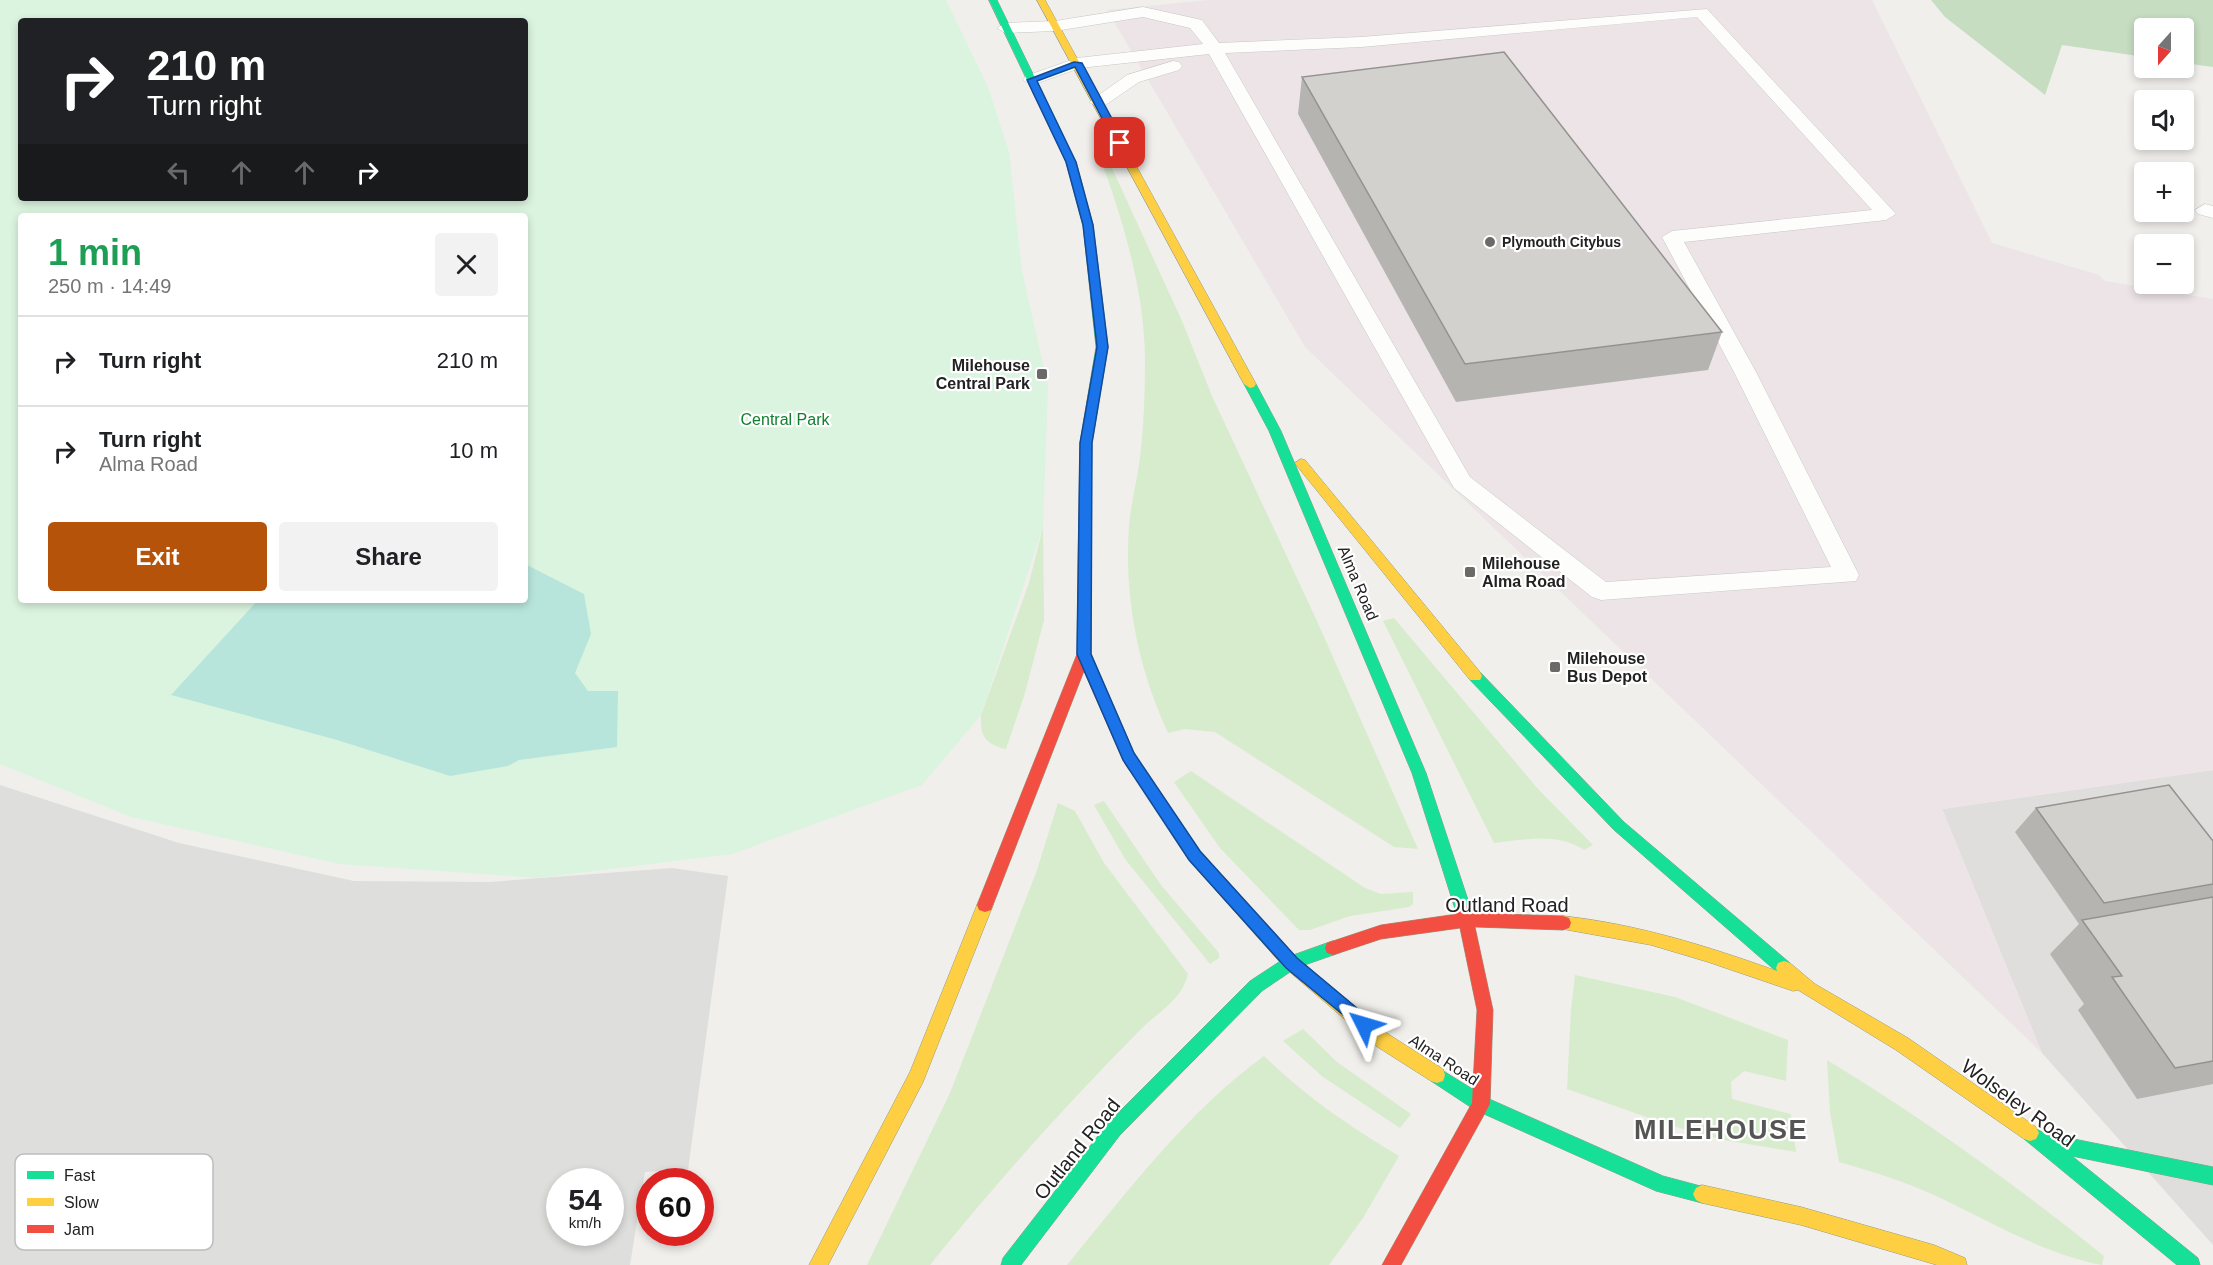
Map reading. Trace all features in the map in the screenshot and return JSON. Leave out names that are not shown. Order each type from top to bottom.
[{"type":"main road","name":"Alma Road","points":[[993,0],[1071,162],[1088,225],[1102,347],[1086,443],[1084,654],[1128,756],[1195,856],[1291,963],[1382,1040],[1481,1104]]},
{"type":"main road","name":"Alma Road","points":[[1041,0],[1275,432],[1419,773],[1467,920],[1485,1010],[1481,1104]]},
{"type":"main road","name":"Alma Road","points":[[1275,432],[1483,686],[1533,734],[1619,826],[1809,989]]},
{"type":"main road","points":[[818,1265],[917,1076],[1084,654]]},
{"type":"main road","name":"Outland Road","points":[[1010,1265],[1114,1130],[1256,986],[1291,963],[1381,932],[1467,920],[1519,920],[1599,926],[1691,948],[1809,989]]},
{"type":"main road","name":"Wolseley Road","points":[[1809,989],[1902,1044],[2042,1142],[2191,1265]]},
{"type":"main road","points":[[1391,1265],[1481,1104],[1662,1185],[1801,1216],[1934,1254],[1958,1265]]},
{"type":"main road","points":[[2042,1142],[2213,1176]]},
{"type":"lane","points":[[1005,28],[1055,27],[1143,12],[1196,24],[1214,48],[1462,482],[1601,591],[1847,575],[1744,372],[1672,237],[1886,214],[1701,12],[1361,42],[1214,48],[1077,63],[1032,80]]},
{"type":"lane","points":[[1098,102],[1123,82],[1151,69],[1192,64],[1229,74]]},
{"type":"shaded area","name":"Milehouse Bus Depot","points":[[1209,0],[1872,0],[1992,243],[2099,275],[2105,281],[2134,286],[2134,294],[2183,294],[2213,299],[2213,770],[1942,809],[2042,1053],[1305,347],[1107,10]]},
{"type":"shaded area","points":[[528,566],[584,594],[591,634],[575,673],[588,691],[618,691],[617,747],[519,760],[508,766],[450,776],[337,740],[171,695],[255,603],[528,603]]},
{"type":"shaded area","points":[[2213,770],[2213,1245],[2042,1053],[1942,809]]},
{"type":"shaded area","points":[[0,785],[179,843],[354,881],[490,882],[672,868],[728,876],[688,1168],[636,1168],[636,1228],[630,1265],[0,1265]]},
{"type":"green space","name":"Central Park","points":[[0,0],[946,0],[988,87],[1009,152],[1022,271],[1048,386],[1043,527],[981,715],[922,785],[732,854],[538,878],[339,864],[131,817],[0,764]]},
{"type":"green space","points":[[1931,0],[2213,0],[2213,67],[2194,64],[2194,18],[2134,18],[2134,55],[2062,45],[2045,95],[1945,17]]},
{"type":"green space","points":[[1099,155],[1106,155],[1182,321],[1212,396],[1317,621],[1418,849],[1394,847],[1215,732],[1185,729],[1168,733],[1141,658],[1131,606],[1129,580],[1129,526],[1140,458],[1144,408],[1145,358],[1141,306],[1131,255]]},
{"type":"green space","points":[[1043,527],[1044,620],[1025,693],[1006,749],[993,745],[985,738],[981,715],[1029,583]]},
{"type":"green space","points":[[1394,618],[1538,789],[1593,845],[1584,850],[1574,844],[1552,839],[1494,843],[1383,621]]},
{"type":"green space","points":[[1191,771],[1365,888],[1381,894],[1413,892],[1413,904],[1409,907],[1350,916],[1310,930],[1299,930],[1220,848],[1174,782]]},
{"type":"green space","points":[[1104,801],[1161,885],[1219,953],[1219,958],[1210,964],[1125,859],[1094,805]]},
{"type":"green space","points":[[1058,803],[1075,811],[1104,863],[1188,974],[1185,983],[1175,998],[1139,1031],[1032,1145],[930,1265],[867,1265],[950,1093],[1036,873]]},
{"type":"green space","points":[[1575,975],[1675,997],[1788,1040],[1786,1081],[1744,1071],[1731,1082],[1732,1099],[1791,1114],[1796,1152],[1723,1140],[1669,1125],[1567,1089]]},
{"type":"green space","points":[[1303,1029],[1337,1062],[1411,1114],[1400,1128],[1323,1077],[1283,1041]]},
{"type":"green space","points":[[1264,1056],[1328,1110],[1399,1156],[1363,1218],[1329,1265],[1067,1265],[1135,1182],[1184,1127],[1236,1078]]},
{"type":"green space","points":[[1827,1060],[1934,1129],[2003,1178],[2104,1256],[2102,1265],[2037,1245],[1922,1190],[1839,1162],[1830,1112]]},
{"type":"building","name":"Plymouth Citybus","points":[[1504,52],[1722,332],[1465,364],[1302,77]]},
{"type":"building","points":[[2169,785],[2213,841],[2213,884],[2104,903],[2036,808]]},
{"type":"building","points":[[2213,897],[2213,1061],[2175,1068],[2112,977],[2122,976],[2082,920]]},
{"type":"traffic: fast","points":[[993,0],[1071,162],[1088,225],[1102,347],[1086,443],[1085,501]]},
{"type":"traffic: fast","points":[[1250,384],[1275,431],[1419,773],[1464,912]]},
{"type":"traffic: fast","points":[[1475,676],[1619,826],[1784,968]]},
{"type":"traffic: fast","points":[[1010,1265],[1114,1129],[1256,986],[1291,963],[1333,948]]},
{"type":"traffic: fast","points":[[1437,1075],[1481,1104],[1662,1185],[1702,1194]]},
{"type":"traffic: fast","points":[[2030,1133],[2191,1265]]},
{"type":"traffic: fast","points":[[2044,1142],[2213,1176]]},
{"type":"traffic: slow","points":[[1041,0],[1250,384]]},
{"type":"traffic: slow","points":[[1301,463],[1475,676]]},
{"type":"traffic: slow","points":[[1137,769],[1195,856],[1291,963],[1382,1040],[1437,1075]]},
{"type":"traffic: slow","points":[[818,1265],[917,1076],[985,905]]},
{"type":"traffic: slow","points":[[1563,923],[1593,926],[1651,938],[1708,954],[1793,984]]},
{"type":"traffic: slow","points":[[1784,968],[1809,989],[1902,1044],[2030,1133]]},
{"type":"traffic: slow","points":[[1702,1194],[1801,1216],[1934,1254],[1958,1265]]},
{"type":"traffic: jam","points":[[1085,501],[1084,654],[1128,756],[1137,769]]},
{"type":"traffic: jam","points":[[985,905],[1084,654]]},
{"type":"traffic: jam","points":[[1391,1265],[1481,1104],[1485,1010],[1464,912]]},
{"type":"traffic: jam","points":[[1333,948],[1381,932],[1467,920],[1563,923]]},
{"type":"place","name":"Plymouth Citybus","points":[[1490,242]]},
{"type":"place","name":"Milehouse Central Park","points":[[1042,374]]},
{"type":"place","name":"Milehouse Alma Road","points":[[1470,572]]},
{"type":"place","name":"Milehouse Bus Depot","points":[[1555,667]]},
{"type":"district","name":"MILEHOUSE","points":[[1721,1130]]},
{"type":"route","points":[[1120,143],[1077,63],[1032,80],[1071,162],[1088,225],[1102,347],[1086,443],[1084,654],[1128,756],[1195,856],[1291,963],[1364,1025]]}]
